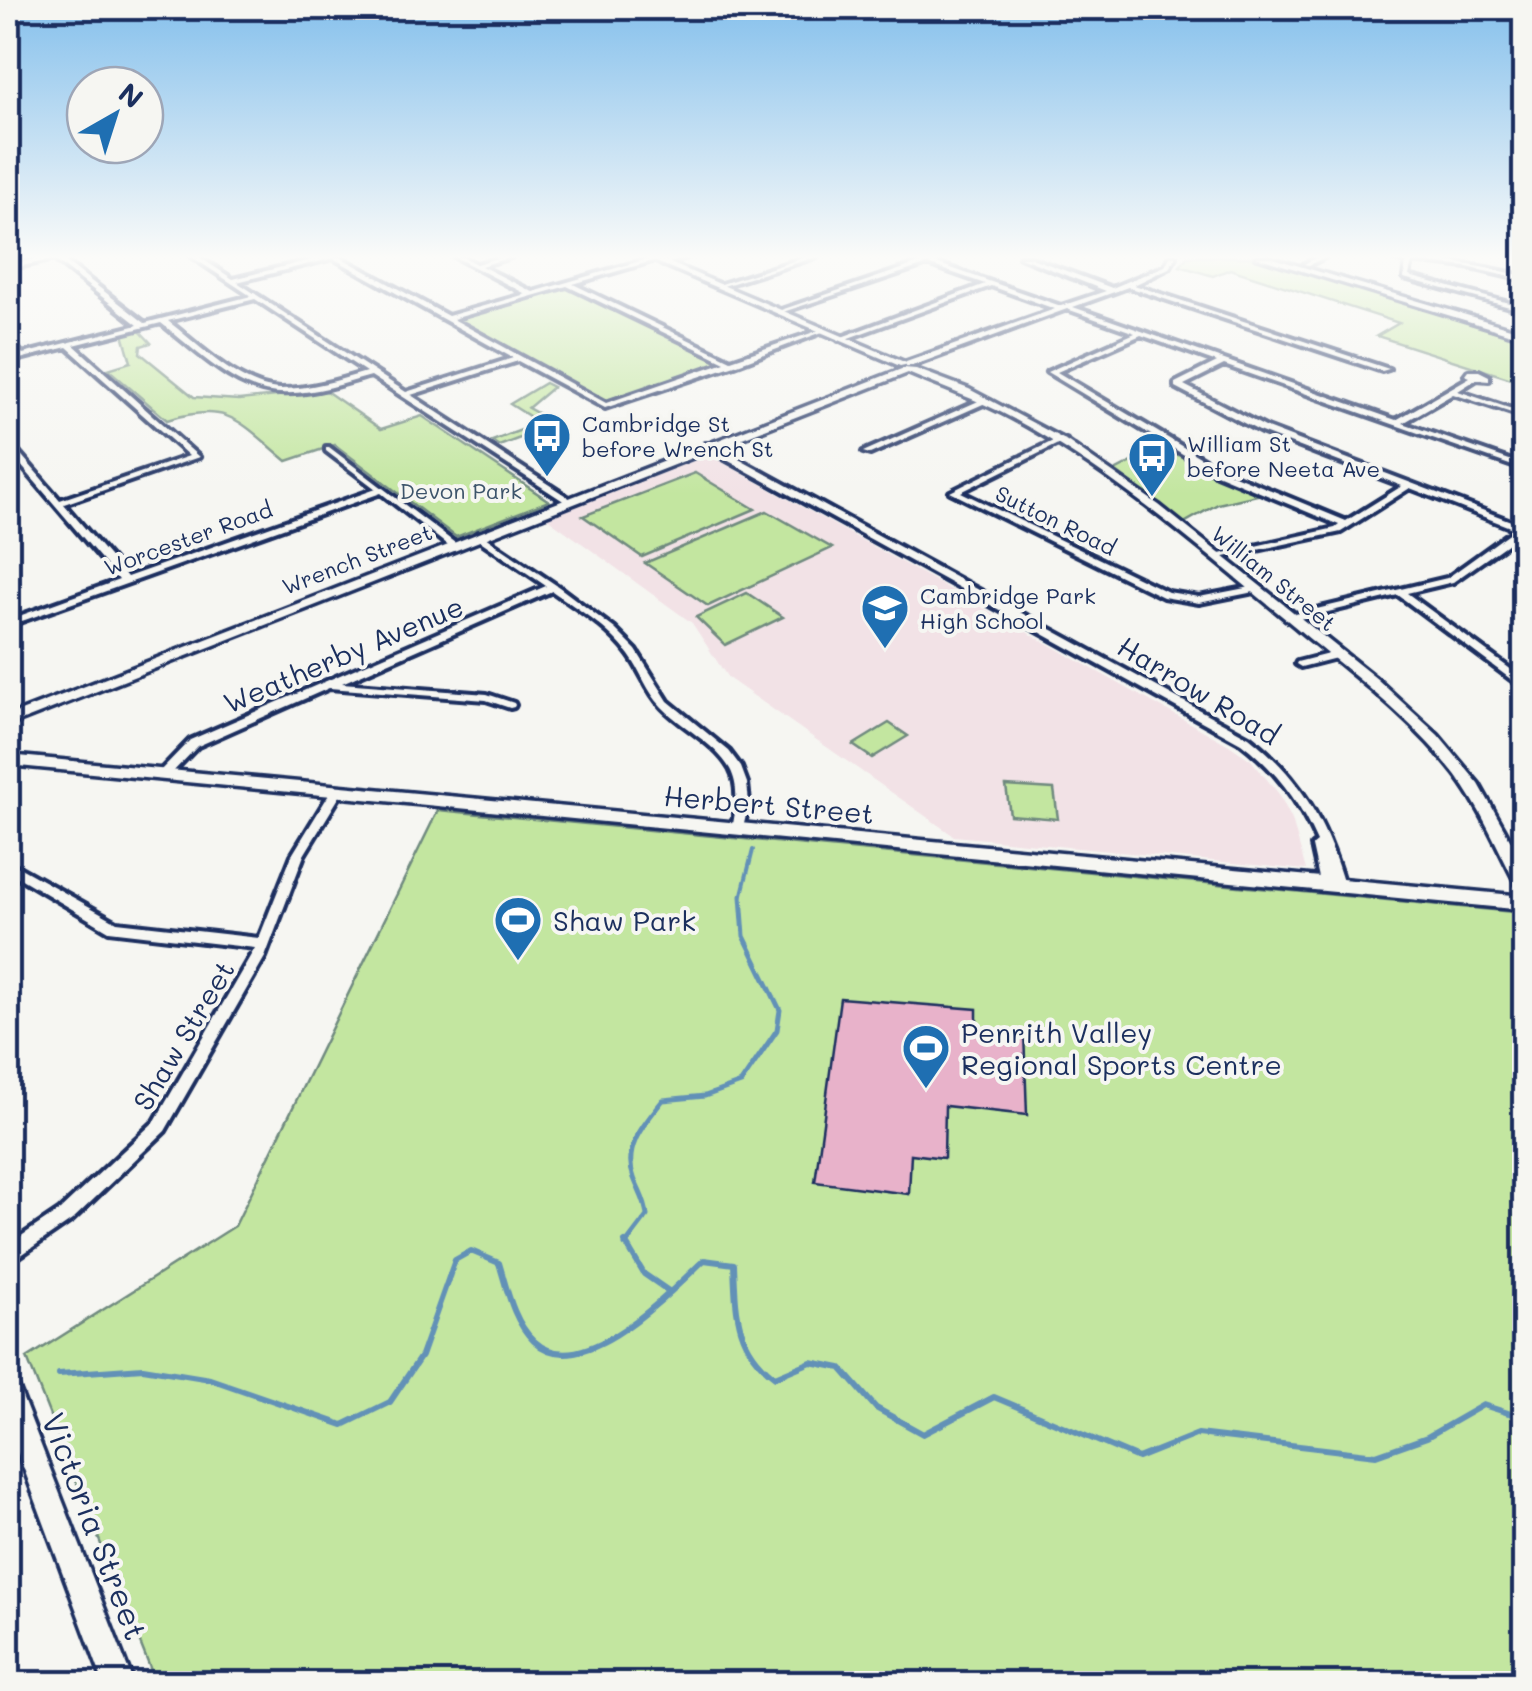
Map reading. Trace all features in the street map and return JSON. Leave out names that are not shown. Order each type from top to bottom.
[{"type":"street","points":[[8,360],[105,336]]},
{"type":"street","points":[[183,336],[252,388],[266,392],[308,392],[372,373]]},
{"type":"street","points":[[315,336],[568,501]]},
{"type":"street","points":[[475,336],[603,410],[808,336]]},
{"type":"street","points":[[675,336],[732,363]]},
{"type":"street","name":"William Street","points":[[834,336],[986,400],[1062,440],[1218,557],[1413,720],[1452,761],[1490,812],[1524,882]]},
{"type":"street","points":[[841,339],[849,336]]},
{"type":"street","name":"Wrench Street","points":[[8,721],[987,336]]},
{"type":"street","points":[[1133,336],[1051,372],[1217,471],[1347,525]]},
{"type":"street","points":[[1148,336],[1524,468]]},
{"type":"street","points":[[1282,336],[1385,370]]},
{"type":"street","points":[[8,342],[22,356]]},
{"type":"street","points":[[59,503],[195,458],[69,345]]},
{"type":"street","points":[[406,394],[517,359]]},
{"type":"street","points":[[1224,362],[1178,385],[1257,427],[1523,529]]},
{"type":"street","points":[[1397,424],[1474,378]]},
{"type":"street","points":[[1452,392],[1524,415]]},
{"type":"street","points":[[867,452],[986,400]]},
{"type":"street","name":"Sutton Road","points":[[1062,440],[954,492],[1166,595],[1199,600],[1256,589]]},
{"type":"street","points":[[8,445],[125,581]]},
{"type":"street","name":"Harrow Road","points":[[708,446],[1245,740],[1292,782],[1318,834],[1332,885]]},
{"type":"street","points":[[329,449],[454,546]]},
{"type":"street","points":[[1218,557],[1328,534],[1408,485]]},
{"type":"street","name":"Worcester Road","points":[[8,623],[382,490]]},
{"type":"street","points":[[1292,618],[1454,578],[1523,529]]},
{"type":"street","points":[[479,536],[626,645],[662,702],[728,755],[744,792],[738,829]]},
{"type":"street","name":"Weatherby Avenue","points":[[164,775],[194,743],[550,588]]},
{"type":"street","points":[[1401,593],[1524,684]]},
{"type":"street","points":[[1301,664],[1336,655]]},
{"type":"street","points":[[328,685],[487,698],[510,705]]},
{"type":"street","name":"Herbert Street","points":[[8,760],[1524,903]]},
{"type":"street","name":"Shaw Street","points":[[8,1254],[66,1216],[160,1126],[264,944],[298,855],[336,792]]},
{"type":"street","points":[[8,864],[114,927],[264,944]]},
{"type":"street","name":"Victoria Street","points":[[8,1394],[119,1684]]},
{"type":"shaded area","name":"Cambridge Park High School","points":[[709,455],[1251,760],[1279,794],[1292,820],[1306,870],[954,836],[728,678],[692,623],[547,518]]},
{"type":"green space","name":"Devon Park","points":[[124,336],[144,336],[151,343],[141,346],[140,353],[194,397],[239,400],[326,391],[381,429],[422,416],[549,501],[456,537],[335,445],[287,461],[245,426],[220,414],[167,420],[108,369],[131,362]]},
{"type":"green space","points":[[482,336],[669,336],[723,363],[601,402]]},
{"type":"green space","points":[[1377,336],[1524,338],[1524,383]]},
{"type":"green space","points":[[545,383],[553,387],[528,408],[557,424],[499,446],[492,441],[540,423],[510,404]]},
{"type":"green space","points":[[1167,444],[1222,477],[1262,494],[1218,504],[1184,523],[1115,471]]},
{"type":"green space","points":[[695,473],[755,509],[642,557],[583,516]]},
{"type":"green space","points":[[767,511],[832,548],[708,606],[645,563]]},
{"type":"green space","points":[[747,593],[783,617],[725,645],[696,617]]},
{"type":"green space","points":[[889,723],[908,736],[872,758],[853,745]]},
{"type":"green space","points":[[1006,786],[1054,789],[1058,819],[1010,815]]},
{"type":"green space","points":[[438,810],[1524,913],[1524,1683],[156,1683],[27,1358],[235,1226]]},
{"type":"building","name":"Penrith Valley Regional Sports Centre","points":[[840,998],[977,1009],[977,1027],[1024,1032],[1027,1115],[945,1106],[944,1158],[911,1154],[909,1194],[815,1182]]},
{"type":"waterway","points":[[741,898],[753,850]]},
{"type":"waterway","points":[[626,1244],[647,1216],[631,1167],[633,1146],[643,1127],[663,1100],[705,1096],[741,1083],[777,1030],[780,1010],[744,936],[741,898]]},
{"type":"waterway","points":[[626,1244],[644,1274],[670,1292]]},
{"type":"waterway","points":[[59,1374],[143,1368],[210,1379],[343,1425],[390,1402],[421,1356],[455,1260],[471,1251],[499,1263],[521,1324],[534,1341],[554,1352],[576,1352],[600,1343],[625,1329],[670,1292]]},
{"type":"waterway","points":[[670,1292],[704,1260],[734,1264],[740,1327],[752,1353],[775,1377],[811,1362],[841,1368],[876,1408],[923,1434],[994,1397],[1138,1458],[1198,1434],[1376,1455],[1427,1437],[1483,1405],[1524,1418]]},
{"type":"place","name":"Cambridge St before Wrench St","points":[[547,478]]},
{"type":"place","name":"William St before Neeta Ave","points":[[1152,498]]},
{"type":"place","name":"Cambridge Park High School","points":[[885,650]]},
{"type":"place","name":"Shaw Park","points":[[518,962]]},
{"type":"place","name":"Penrith Valley Regional Sports Centre","points":[[926,1090]]}]
